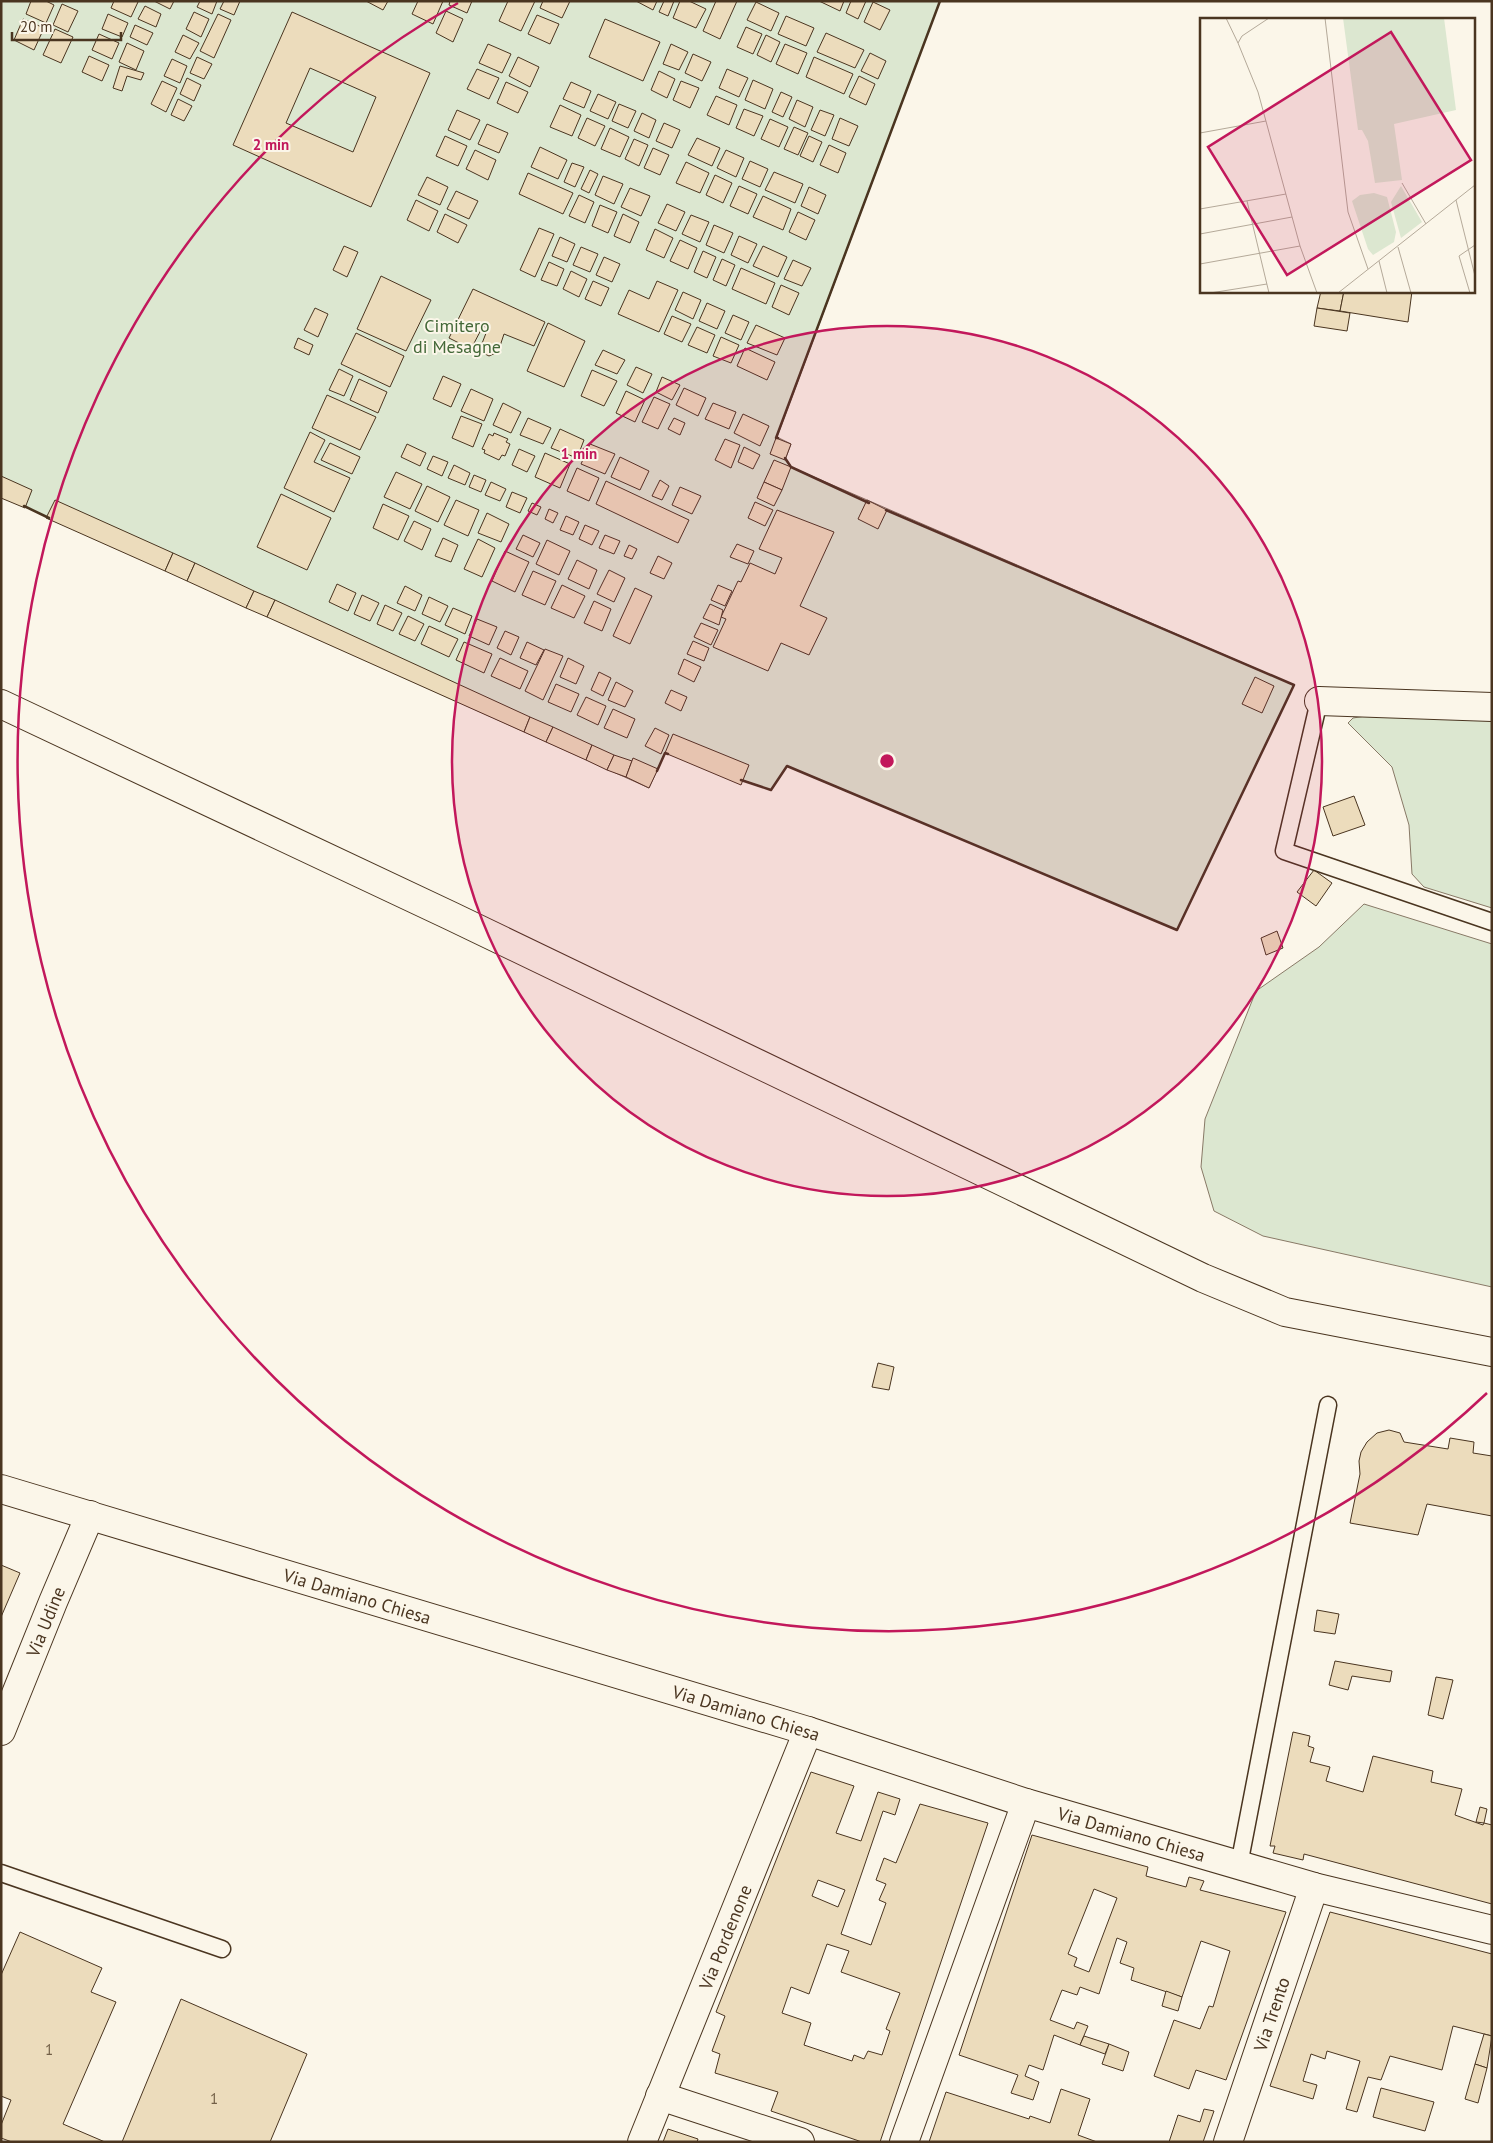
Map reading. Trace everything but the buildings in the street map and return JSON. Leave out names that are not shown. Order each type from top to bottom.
[{"type":"street","points":[[1319,701],[1492,706]]},
{"type":"street","points":[[1,704],[451,916],[1203,1278],[1285,1312],[1492,1352]]},
{"type":"street","name":"Via Damiano Chiesa","points":[[1,1489],[808,1731],[1026,1803],[1314,1887],[1492,1930]]},
{"type":"street","name":"Via Udine","points":[[1,1731],[90,1515]]},
{"type":"street","name":"Via Pordenone","points":[[642,2142],[808,1731]]},
{"type":"street","points":[[904,2142],[1026,1803]]},
{"type":"street","name":"Via Trento","points":[[1228,2142],[1314,1887]]},
{"type":"street","points":[[660,2096],[800,2142]]},
{"type":"lane","points":[[1319,701],[1284,852],[1492,922]]},
{"type":"lane","points":[[1239,1865],[1328,1405]]},
{"type":"lane","points":[[1,1874],[222,1949]]},
{"type":"green space","name":"Cimitero di Mesagne","points":[[1,1],[940,1],[777,437],[791,444],[785,460],[791,467],[1294,685],[1177,930],[787,766],[771,790],[665,753],[649,788],[1,496]]},
{"type":"green space","points":[[1378,714],[1492,717],[1492,908],[1424,887],[1412,874],[1409,825],[1392,767],[1348,723],[1353,718]]},
{"type":"green space","points":[[1364,904],[1492,944],[1492,1287],[1263,1236],[1214,1211],[1201,1167],[1205,1119],[1256,991],[1319,947]]},
{"type":"wall","points":[[778,438],[776,438],[940,1]]},
{"type":"wall","points":[[785,458],[791,467],[869,503]]},
{"type":"wall","points":[[24,506],[49,518]]},
{"type":"wall","points":[[741,780],[771,790],[787,766],[1177,930],[1294,685],[886,510]]},
{"type":"wall","points":[[657,771],[665,753],[668,754]]}]
